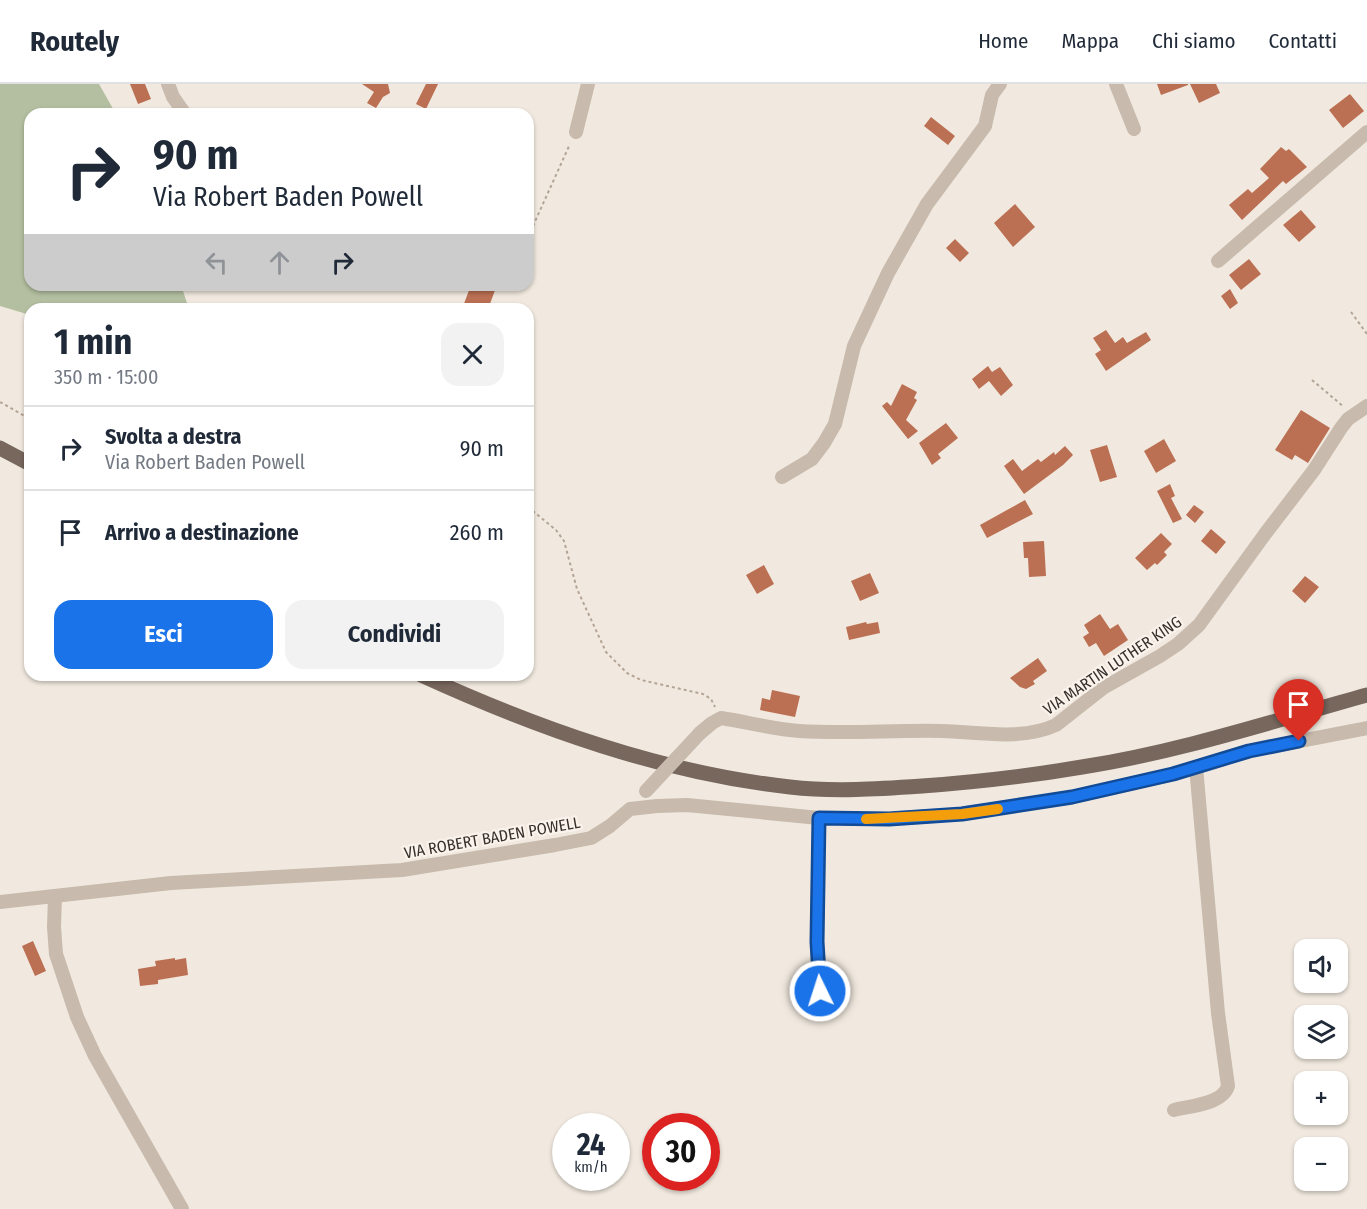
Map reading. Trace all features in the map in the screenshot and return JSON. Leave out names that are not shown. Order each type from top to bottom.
[{"type":"main road","points":[[0,448],[24,461]]},
{"type":"main road","points":[[435,681],[535,723],[607,747],[696,771],[790,787],[869,789],[976,782],[1084,767],[1194,743],[1367,695]]},
{"type":"street","points":[[168,84],[172,97],[180,108]]},
{"type":"street","points":[[576,132],[588,84]]},
{"type":"street","points":[[782,477],[812,459],[835,424],[854,346],[888,273],[927,204],[985,126],[992,95],[1000,84]]},
{"type":"street","points":[[1116,84],[1134,129]]},
{"type":"street","points":[[1218,261],[1367,132]]},
{"type":"street","name":"VIA MARTIN LUTHER KING","points":[[721,718],[795,731],[867,733],[941,731],[1012,734],[1047,729],[1056,725],[1103,688],[1178,644],[1199,625],[1314,470],[1341,428],[1352,416],[1367,406]]},
{"type":"street","name":"VIA ROBERT BADEN POWELL","points":[[0,902],[171,884],[402,870],[591,838],[630,809],[700,733],[721,718]]},
{"type":"street","points":[[630,809],[687,805],[819,818],[889,819],[962,814],[1072,797],[1173,774],[1281,743],[1317,739],[1367,728]]},
{"type":"street","points":[[1174,1110],[1216,1099],[1225,1094],[1228,1086],[1219,1022],[1196,768]]},
{"type":"street","points":[[819,818],[817,942],[820,991]]},
{"type":"street","points":[[55,896],[56,954],[77,1017],[95,1056],[182,1209]]},
{"type":"path","points":[[534,224],[576,132]]},
{"type":"path","points":[[1351,312],[1367,334]]},
{"type":"path","points":[[1311,380],[1352,416]]},
{"type":"path","points":[[0,402],[24,416]]},
{"type":"path","points":[[534,512],[556,530],[564,541],[577,589],[606,652],[627,673],[641,680],[703,694],[711,699],[721,718]]},
{"type":"green space","points":[[0,84],[99,84],[113,108],[24,108],[24,291],[183,291],[187,303],[24,303],[24,313],[0,306]]},
{"type":"building","points":[[130,84],[145,84],[151,99],[138,104]]},
{"type":"building","points":[[362,84],[388,84],[390,93],[383,97],[376,108],[367,103],[374,92]]},
{"type":"building","points":[[426,84],[438,84],[426,108],[416,104]]},
{"type":"building","points":[[1157,84],[1188,84],[1188,85],[1161,95]]},
{"type":"building","points":[[1190,84],[1216,84],[1220,93],[1199,103]]},
{"type":"building","points":[[1350,94],[1364,111],[1343,128],[1329,110]]},
{"type":"building","points":[[931,117],[955,136],[948,145],[924,126]]},
{"type":"building","points":[[1281,147],[1286,151],[1289,149],[1307,167],[1286,184],[1283,181],[1242,220],[1229,205],[1248,189],[1252,193],[1269,178],[1260,169]]},
{"type":"building","points":[[1015,204],[1035,227],[1013,247],[994,223]]},
{"type":"building","points":[[1301,210],[1316,227],[1299,242],[1283,225]]},
{"type":"building","points":[[955,239],[969,253],[960,262],[946,248]]},
{"type":"building","points":[[1249,259],[1261,274],[1241,290],[1229,275]]},
{"type":"building","points":[[1230,289],[1238,303],[1230,309],[1221,296]]},
{"type":"building","points":[[469,291],[495,291],[490,303],[464,303]]},
{"type":"building","points":[[1106,330],[1115,343],[1123,337],[1127,343],[1146,332],[1151,340],[1106,371],[1095,354],[1101,350],[1093,338]]},
{"type":"building","points":[[988,366],[992,372],[1000,367],[1013,385],[1001,396],[989,381],[979,389],[972,379]]},
{"type":"building","points":[[902,384],[917,392],[914,398],[917,400],[906,420],[918,431],[908,439],[882,406],[887,402],[891,406]]},
{"type":"building","points":[[1301,410],[1330,428],[1308,463],[1295,455],[1292,460],[1275,450]]},
{"type":"building","points":[[946,423],[958,438],[938,454],[941,458],[932,465],[919,443]]},
{"type":"building","points":[[1164,439],[1176,461],[1156,473],[1144,451]]},
{"type":"building","points":[[1107,445],[1117,477],[1100,482],[1090,450]]},
{"type":"building","points":[[1065,446],[1073,455],[1024,494],[1004,466],[1013,459],[1022,471],[1038,459],[1041,462],[1054,452],[1055,455]]},
{"type":"building","points":[[1170,484],[1175,496],[1171,498],[1182,519],[1173,523],[1157,491]]},
{"type":"building","points":[[1025,500],[1033,514],[987,538],[980,525]]},
{"type":"building","points":[[1194,505],[1204,512],[1195,523],[1186,515]]},
{"type":"building","points":[[1211,529],[1226,542],[1216,554],[1201,541]]},
{"type":"building","points":[[1161,533],[1172,544],[1164,552],[1167,555],[1157,565],[1155,563],[1147,570],[1135,558]]},
{"type":"building","points":[[1044,541],[1046,576],[1029,577],[1028,558],[1024,558],[1023,542]]},
{"type":"building","points":[[764,565],[774,584],[757,594],[746,575]]},
{"type":"building","points":[[870,573],[879,593],[860,601],[851,581]]},
{"type":"building","points":[[1305,576],[1319,587],[1305,603],[1292,591]]},
{"type":"building","points":[[1100,614],[1110,629],[1118,624],[1128,640],[1104,656],[1096,643],[1089,647],[1083,637],[1089,633],[1084,625]]},
{"type":"building","points":[[866,622],[867,624],[878,622],[880,633],[849,640],[846,627]]},
{"type":"building","points":[[1038,658],[1047,671],[1033,681],[1035,684],[1026,689],[1010,678]]},
{"type":"building","points":[[772,690],[800,696],[795,717],[760,710],[762,698],[770,700]]},
{"type":"building","points":[[33,941],[46,971],[35,976],[22,946]]},
{"type":"building","points":[[175,958],[175,960],[186,958],[188,975],[158,980],[158,984],[140,986],[138,969],[156,966],[155,961]]},
{"type":"slow traffic","points":[[866,819],[962,814],[998,809]]},
{"type":"route","points":[[820,991],[817,942],[819,818],[889,819],[962,814],[1072,797],[1173,774],[1281,743],[1299,741]]}]
